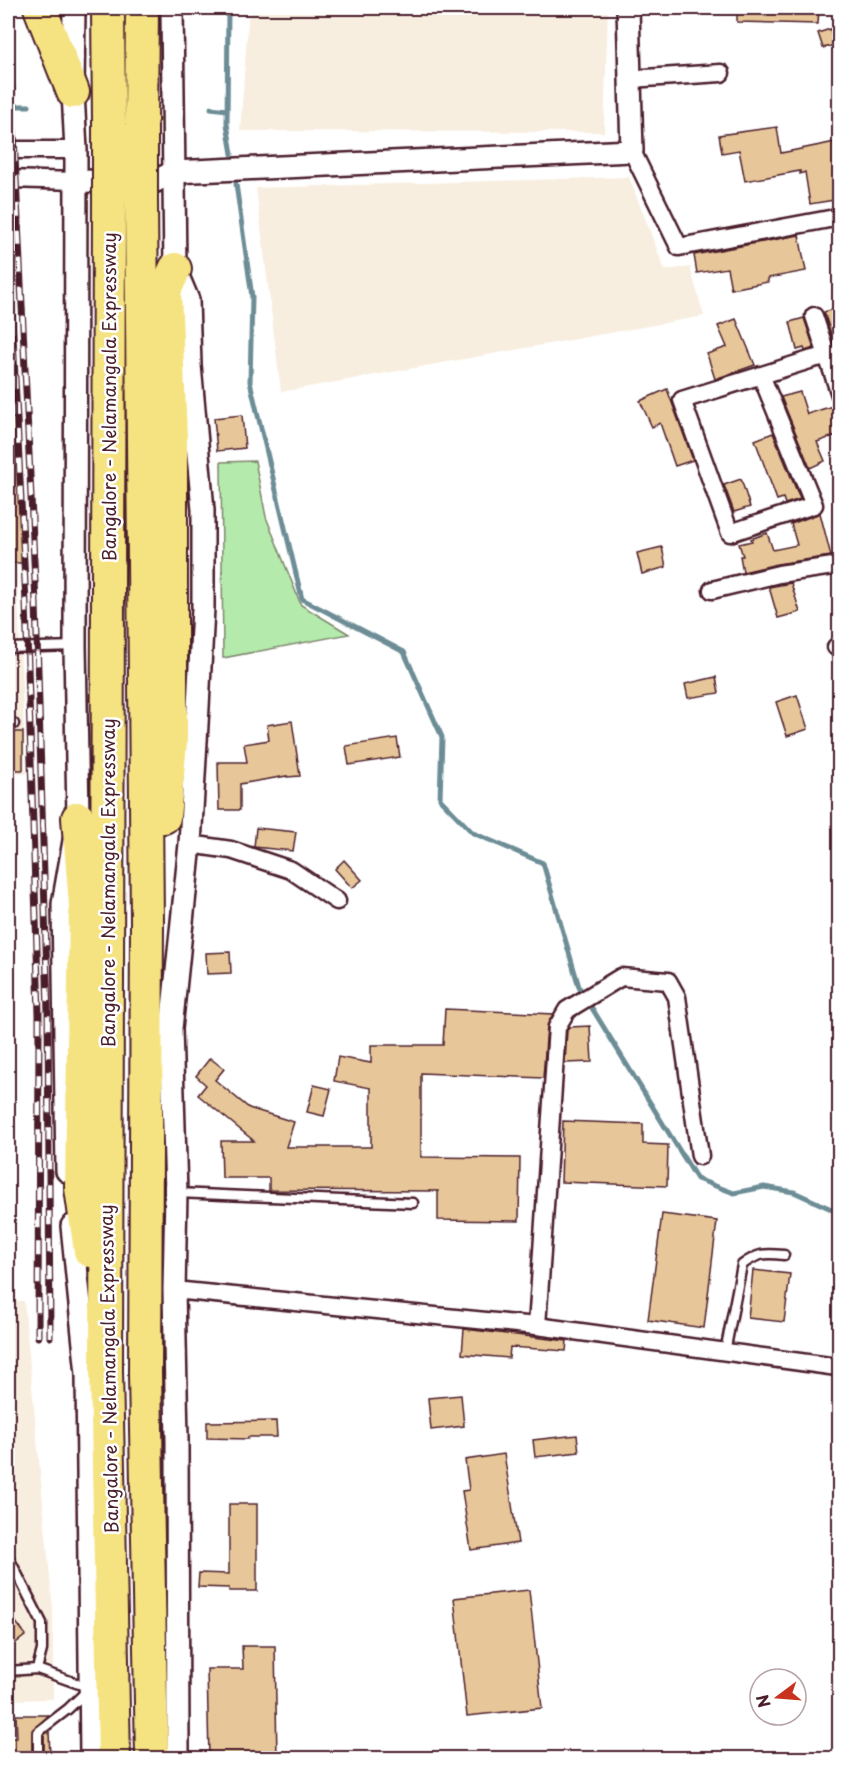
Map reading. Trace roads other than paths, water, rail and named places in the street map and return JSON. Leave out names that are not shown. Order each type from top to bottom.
[{"type":"highway","points":[[40,8],[74,92]]},
{"type":"highway","name":"Bangalore - Nelamangala Expressway","points":[[108,8],[106,1371],[114,1758]]},
{"type":"highway","name":"Bangalore - Nelamangala Expressway","points":[[142,8],[141,199],[147,922],[145,1374],[152,1758]]},
{"type":"highway","points":[[147,922],[164,821],[171,742],[171,438],[165,291],[175,269]]},
{"type":"highway","points":[[78,818],[85,905],[81,1188],[106,1371]]},
{"type":"street","points":[[74,8],[75,646],[78,818],[63,904],[63,963],[66,1163],[87,1374],[91,1758]]},
{"type":"street","points":[[172,8],[175,269],[188,300],[190,365],[203,510],[203,608],[190,844],[171,1029],[176,1193],[174,1290],[178,1758]]},
{"type":"street","points":[[628,8],[632,151],[679,247],[840,218]]},
{"type":"street","points":[[630,79],[721,73]]},
{"type":"street","points":[[8,150],[154,153],[173,172]]},
{"type":"street","points":[[8,179],[154,182],[173,172],[632,151]]},
{"type":"street","points":[[814,316],[833,355],[840,395]]},
{"type":"street","points":[[761,375],[814,505],[730,533],[682,400],[813,358],[833,355]]},
{"type":"street","points":[[712,590],[779,574],[840,566]]},
{"type":"street","points":[[190,844],[231,850],[291,870],[337,901]]},
{"type":"street","points":[[537,1326],[557,1026],[567,1010],[621,977],[668,981],[676,997],[700,1156]]},
{"type":"street","points":[[174,1290],[537,1326],[837,1367]]},
{"type":"lane","points":[[8,648],[75,646]]},
{"type":"lane","points":[[176,1193],[413,1203]]},
{"type":"lane","points":[[725,1352],[742,1265],[762,1253],[784,1255]]},
{"type":"lane","points":[[8,1556],[42,1623],[42,1650],[38,1669]]},
{"type":"lane","points":[[8,1671],[38,1669],[90,1688],[76,1703],[38,1732],[38,1758]]},
{"type":"waterway","points":[[228,8],[227,124],[232,154]]},
{"type":"waterway","points":[[8,106],[29,106]]},
{"type":"waterway","points":[[211,108],[227,110]]},
{"type":"waterway","points":[[236,184],[252,297],[250,382],[302,599],[404,652],[442,737],[440,799],[473,833],[543,863],[579,987],[697,1179],[734,1193],[764,1187],[794,1192],[840,1213]]},
{"type":"railway","points":[[8,8],[36,603],[48,1013],[50,1337]]},
{"type":"railway","points":[[8,235],[26,603],[39,1014],[38,1337]]}]
